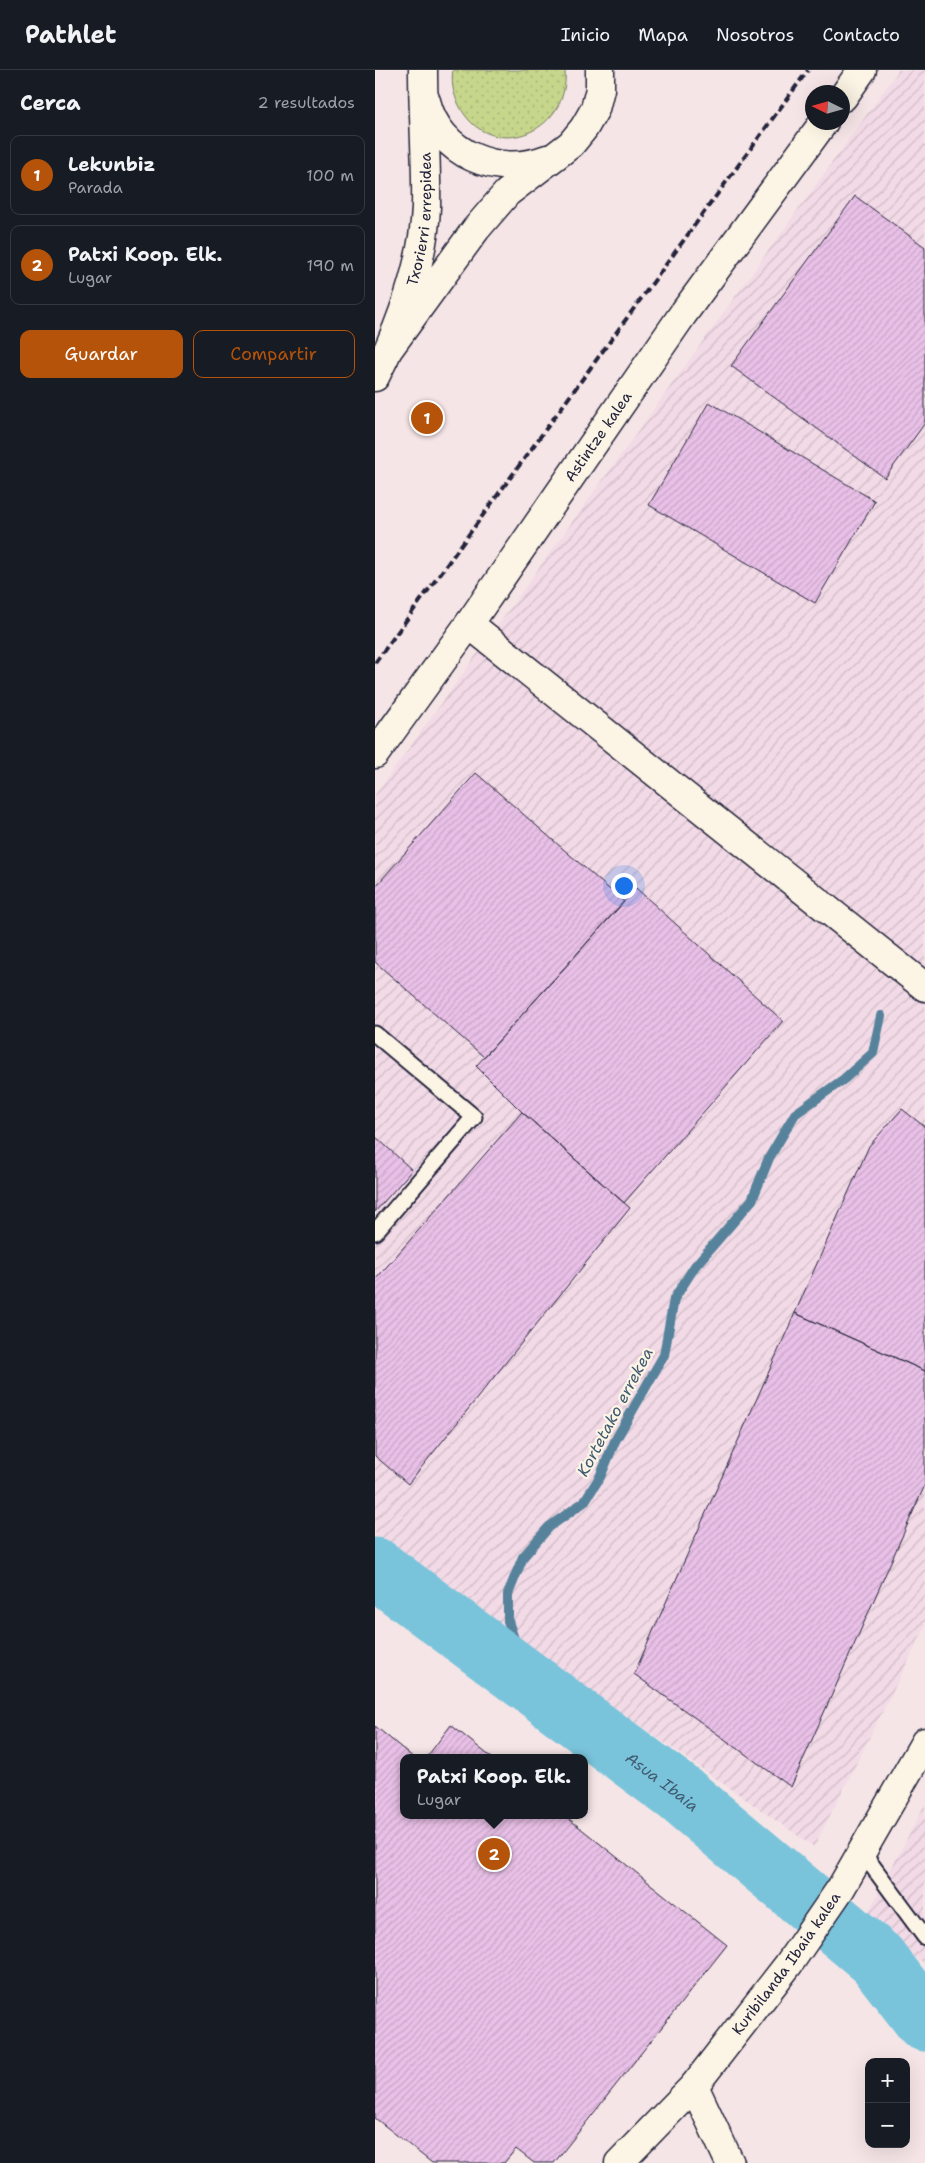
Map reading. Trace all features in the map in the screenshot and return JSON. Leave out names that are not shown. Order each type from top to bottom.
[{"type":"street","name":"Txorierri errepidea","points":[[390,347],[476,229],[507,194],[553,156],[571,144],[585,128],[595,109],[600,89],[600,70]]},
{"type":"street","points":[[850,87],[862,70]]},
{"type":"street","name":"Txorierri errepidea","points":[[423,79],[428,109],[438,128],[452,144],[470,157],[490,164],[511,167],[533,164],[553,156]]},
{"type":"street","name":"Txorierri errepidea","points":[[375,377],[390,347],[417,262],[426,208],[423,79]]},
{"type":"street","name":"Astintze kalea","points":[[375,754],[469,624],[683,314],[818,130]]},
{"type":"street","points":[[469,624],[925,987]]},
{"type":"street","name":"Kuribilanda Ibaia kalea","points":[[619,2163],[694,2086],[787,1965],[841,1888],[925,1742]]},
{"type":"street","points":[[694,2086],[730,2163]]},
{"type":"lane","points":[[375,1034],[474,1117],[375,1232]]},
{"type":"lane","points":[[862,1852],[925,1937]]},
{"type":"shaded area","points":[[899,70],[925,70],[925,1628],[814,1847],[501,1629],[434,1586],[375,1553],[375,795]]},
{"type":"shaded area","points":[[925,1804],[925,1963],[860,1928]]},
{"type":"green space","points":[[453,70],[565,70],[563,93],[555,111],[541,125],[524,134],[506,137],[487,133],[471,122],[455,95],[452,83]]},
{"type":"building","points":[[855,196],[925,247],[925,423],[885,478],[731,366]]},
{"type":"building","points":[[709,402],[875,501],[815,603],[649,505]]},
{"type":"building","points":[[476,773],[624,902],[484,1057],[375,962],[375,887]]},
{"type":"building","points":[[636,888],[783,1021],[624,1203],[522,1112],[476,1066]]},
{"type":"building","points":[[902,1109],[925,1127],[925,1371],[795,1313],[869,1146]]},
{"type":"building","points":[[522,1112],[630,1208],[408,1484],[375,1456],[375,1280]]},
{"type":"building","points":[[375,1136],[412,1170],[375,1212]]},
{"type":"building","points":[[795,1313],[925,1371],[925,1485],[791,1787],[634,1674]]},
{"type":"building","points":[[451,1725],[487,1754],[429,1754]]},
{"type":"building","points":[[375,1726],[409,1754],[400,1754],[400,1819],[569,1819],[727,1945],[554,2163],[534,2163],[516,2149],[504,2163],[432,2163],[375,2118]]},
{"type":"waterway","name":"Kortetako errekea","points":[[529,1683],[508,1621],[508,1594],[523,1557],[549,1527],[584,1502],[600,1477],[615,1441],[664,1355],[674,1299],[695,1266],[752,1200],[769,1158],[795,1114],[844,1079],[873,1053],[881,1016]]},
{"type":"waterway","name":"Asua Ibaia","points":[[375,1568],[680,1794],[877,1959],[925,2021]]},
{"type":"railway","points":[[375,663],[808,70]]},
{"type":"place","name":"Lekunbiz","points":[[427,418]]},
{"type":"place","name":"Patxi Koop. Elk.","points":[[494,1854]]}]
